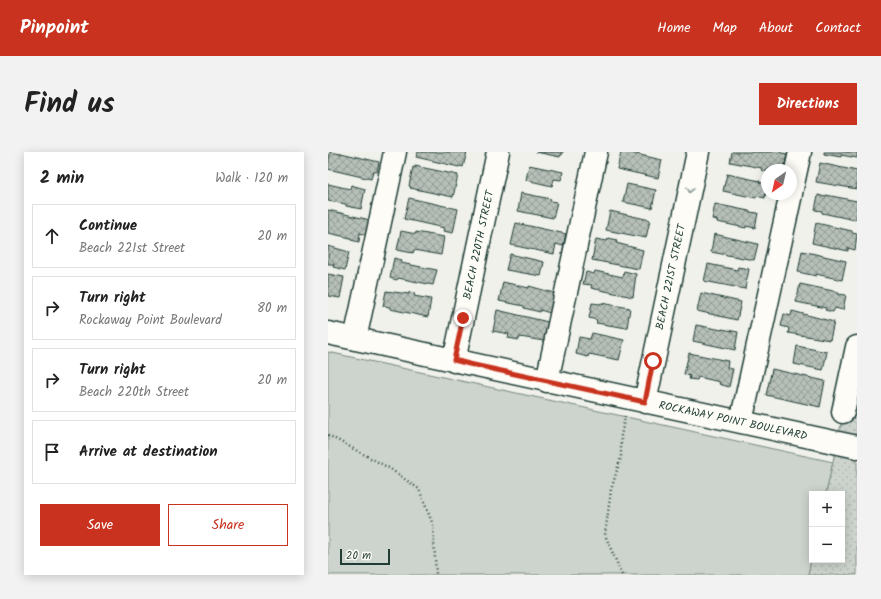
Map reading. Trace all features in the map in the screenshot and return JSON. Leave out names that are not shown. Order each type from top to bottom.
[{"type":"street","points":[[355,339],[395,152]]},
{"type":"street","name":"BEACH 220TH STREET","points":[[454,360],[498,152]]},
{"type":"street","points":[[547,381],[596,152]]},
{"type":"street","name":"BEACH 221ST STREET","points":[[636,406],[698,152]]},
{"type":"street","points":[[797,166],[800,152]]},
{"type":"street","points":[[741,422],[790,200]]},
{"type":"street","name":"ROCKAWAY POINT BOULEVARD","points":[[328,333],[547,381],[636,406],[741,422],[857,447]]},
{"type":"street","points":[[843,412],[857,347]]},
{"type":"path","points":[[622,575],[605,535],[611,490],[621,457],[621,436],[636,406]]},
{"type":"path","points":[[328,435],[389,468],[419,489],[433,525],[436,575]]},
{"type":"shaded area","points":[[857,349],[857,575],[808,575],[811,563],[845,563],[845,491],[827,491]]},
{"type":"shaded area","points":[[328,352],[833,462],[827,491],[809,491],[809,563],[811,563],[808,575],[328,575]]},
{"type":"building","points":[[330,152],[341,153],[379,162],[377,172],[373,171],[371,179],[328,169]]},
{"type":"building","points":[[418,152],[467,152],[463,167],[459,167],[416,157]]},
{"type":"building","points":[[536,152],[563,152],[560,157]]},
{"type":"building","points":[[621,152],[662,160],[658,178],[617,169]]},
{"type":"building","points":[[732,152],[777,152],[787,154],[785,164],[761,164],[761,168],[730,162]]},
{"type":"building","points":[[824,152],[857,152],[857,158],[824,154]]},
{"type":"building","points":[[820,163],[857,171],[857,189],[816,182]]},
{"type":"building","points":[[529,165],[563,172],[561,180],[554,179],[552,186],[526,180]]},
{"type":"building","points":[[415,166],[458,175],[453,197],[410,188],[411,187],[409,186],[413,167],[415,168]]},
{"type":"building","points":[[727,174],[760,181],[759,182],[761,182],[761,197],[756,196],[756,198],[723,191]]},
{"type":"building","points":[[328,184],[350,189],[351,185],[365,189],[361,209],[346,206],[346,204],[328,201]]},
{"type":"building","points":[[627,184],[656,190],[652,208],[623,202]]},
{"type":"building","points":[[521,193],[551,199],[550,201],[557,202],[553,218],[518,211]]},
{"type":"building","points":[[818,195],[825,197],[826,195],[857,201],[857,219],[856,218],[855,220],[822,213],[822,211],[815,210]]},
{"type":"building","points":[[409,198],[458,209],[453,233],[443,231],[444,228],[404,219]]},
{"type":"building","points":[[715,204],[758,213],[755,228],[746,226],[746,228],[717,222],[717,220],[712,219]]},
{"type":"building","points":[[328,210],[370,220],[366,235],[360,233],[359,242],[351,240],[351,238],[328,233]]},
{"type":"building","points":[[610,211],[650,220],[646,238],[606,230]]},
{"type":"building","points":[[516,223],[566,234],[563,246],[556,244],[554,254],[511,245]]},
{"type":"building","points":[[816,223],[852,231],[852,233],[857,234],[855,250],[848,248],[848,251],[812,243]]},
{"type":"building","points":[[401,231],[444,237],[441,255],[414,250],[413,253],[397,250]]},
{"type":"building","points":[[714,234],[758,244],[754,260],[711,252]]},
{"type":"building","points":[[608,238],[617,240],[616,243],[643,250],[639,269],[592,260],[596,239],[607,241]]},
{"type":"building","points":[[328,246],[349,252],[345,270],[333,267],[334,264],[328,264]]},
{"type":"building","points":[[802,251],[846,261],[842,280],[816,274],[816,276],[798,272]]},
{"type":"building","points":[[510,254],[544,262],[541,276],[506,270]]},
{"type":"building","points":[[394,258],[402,260],[401,263],[437,270],[433,285],[398,278],[397,280],[390,278]]},
{"type":"building","points":[[708,264],[737,270],[738,267],[749,269],[745,289],[704,281]]},
{"type":"building","points":[[595,271],[623,277],[624,271],[636,274],[633,297],[591,288],[592,285],[583,284],[586,272],[594,274]]},
{"type":"building","points":[[328,274],[344,277],[340,298],[328,296]]},
{"type":"building","points":[[503,282],[529,288],[529,286],[554,293],[550,313],[540,310],[540,312],[524,308],[524,306],[499,301]]},
{"type":"building","points":[[800,284],[846,295],[843,310],[835,308],[833,312],[825,310],[826,308],[796,302]]},
{"type":"building","points":[[386,291],[409,294],[409,292],[415,293],[414,296],[431,299],[428,317],[390,309],[390,307],[383,306]]},
{"type":"building","points":[[701,293],[741,302],[737,320],[697,311]]},
{"type":"building","points":[[592,303],[630,308],[627,328],[596,323],[597,320],[589,318]]},
{"type":"building","points":[[497,310],[548,322],[544,341],[520,337],[519,340],[508,338],[509,334],[493,331]]},
{"type":"building","points":[[792,311],[834,322],[830,340],[788,333],[789,328],[781,326],[784,314],[791,316]]},
{"type":"building","points":[[696,325],[738,332],[735,350],[693,341]]},
{"type":"building","points":[[592,333],[624,340],[619,360],[589,354],[588,357],[576,354],[579,337],[590,339]]},
{"type":"building","points":[[797,346],[827,352],[823,370],[794,364]]},
{"type":"building","points":[[689,353],[728,361],[727,368],[733,369],[729,387],[719,384],[720,382],[698,377],[697,380],[689,379],[690,376],[684,374]]},
{"type":"building","points":[[772,369],[825,381],[820,407],[766,395]]},
{"type":"route","points":[[463,318],[454,360],[469,364],[645,402],[653,361]]}]
